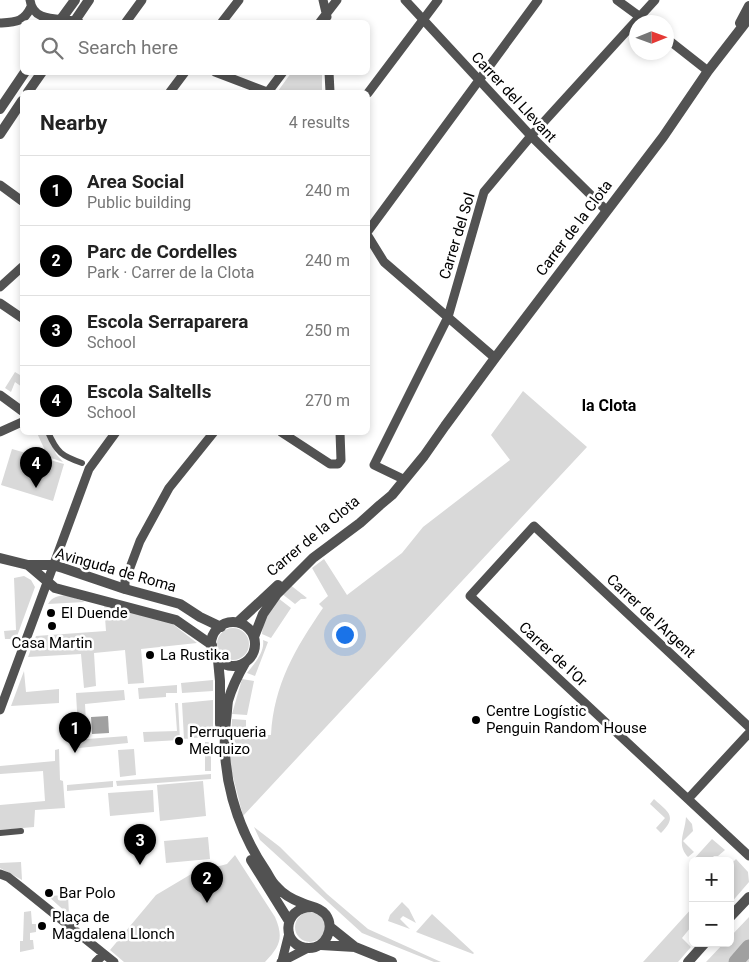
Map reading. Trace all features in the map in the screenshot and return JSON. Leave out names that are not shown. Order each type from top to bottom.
[{"type":"street","points":[[19,22],[29,2],[38,15],[61,20],[75,0]]},
{"type":"street","points":[[77,20],[90,0]]},
{"type":"street","points":[[127,20],[142,0]]},
{"type":"street","points":[[224,20],[239,0]]},
{"type":"street","points":[[323,0],[327,18]]},
{"type":"street","points":[[327,18],[337,0]]},
{"type":"street","name":"Carrer del Llevant","points":[[405,0],[531,136],[606,210]]},
{"type":"street","points":[[370,90],[438,0]]},
{"type":"street","points":[[370,228],[538,0]]},
{"type":"street","points":[[616,0],[637,15]]},
{"type":"street","name":"Carrer del Sol","points":[[647,15],[655,0]]},
{"type":"street","name":"Carrer de la Clota","points":[[726,48],[749,6]]},
{"type":"street","points":[[33,20],[47,18]]},
{"type":"street","name":"Carrer de la Clota","points":[[238,622],[299,569],[360,523],[392,495],[424,456],[495,358],[663,137],[708,71],[748,22]]},
{"type":"street","name":"Carrer del Sol","points":[[401,478],[374,465],[448,318],[481,197],[531,136],[629,35]]},
{"type":"street","points":[[674,44],[708,71]]},
{"type":"street","points":[[0,109],[23,75]]},
{"type":"street","points":[[29,90],[40,75]]},
{"type":"street","points":[[172,90],[184,75]]},
{"type":"street","points":[[223,75],[263,90]]},
{"type":"street","points":[[270,90],[281,75]]},
{"type":"street","points":[[329,75],[330,90]]},
{"type":"street","points":[[0,134],[20,104]]},
{"type":"street","points":[[0,186],[20,200]]},
{"type":"street","points":[[370,239],[384,262],[495,358]]},
{"type":"street","points":[[0,287],[20,269]]},
{"type":"street","points":[[0,303],[20,317]]},
{"type":"street","points":[[0,395],[20,410]]},
{"type":"street","points":[[0,432],[20,423]]},
{"type":"street","name":"Carrer de la Clota","points":[[299,569],[317,549],[366,511],[401,478],[445,426]]},
{"type":"street","points":[[49,435],[55,448],[64,457],[82,463]]},
{"type":"street","points":[[0,710],[89,469],[114,435]]},
{"type":"street","points":[[125,589],[125,581],[140,541],[169,488],[212,435]]},
{"type":"street","points":[[286,435],[330,464],[338,464],[341,460],[340,435]]},
{"type":"street","name":"Carrer de l'Or","points":[[534,526],[470,596],[749,856]]},
{"type":"street","name":"Carrer de l'Argent","points":[[534,526],[749,727]]},
{"type":"street","name":"Avinguda de Roma","points":[[0,558],[28,565],[52,565],[125,589],[180,604],[200,617],[221,626]]},
{"type":"street","name":"Avinguda de Roma","points":[[28,565],[55,588],[176,620],[212,645]]},
{"type":"street","name":"Carrer de la Clota","points":[[254,637],[263,614],[290,577]]},
{"type":"street","points":[[245,663],[230,666],[218,660],[214,655],[212,645],[214,634],[221,626],[238,622],[249,629],[254,637],[255,648],[253,654],[237,676],[228,702],[225,739],[226,764],[231,793],[240,823],[254,854],[276,887],[292,898],[323,912],[329,921],[330,927],[326,940],[321,945]]},
{"type":"street","points":[[218,660],[221,766],[232,817],[247,853],[289,921]]},
{"type":"street","points":[[688,799],[749,733]]},
{"type":"street","points":[[0,832],[21,831]]},
{"type":"street","points":[[0,874],[13,881],[114,962]]},
{"type":"street","points":[[734,913],[749,897]]},
{"type":"street","points":[[282,961],[289,933],[289,921],[301,908],[312,907]]},
{"type":"street","points":[[330,927],[355,947],[392,962]]},
{"type":"street","points":[[289,933],[296,944],[308,948]]},
{"type":"street","points":[[282,961],[308,948],[321,945],[355,947]]},
{"type":"street","points":[[688,962],[701,947]]},
{"type":"street","points":[[96,962],[104,954]]},
{"type":"shaded area","points":[[290,75],[322,75],[322,90],[279,90]]},
{"type":"shaded area","points":[[15,372],[20,375],[20,386],[15,382],[11,392],[5,388]]},
{"type":"shaded area","points":[[523,391],[587,447],[243,816],[230,765],[232,719],[246,720],[246,735],[271,735],[276,699],[281,683],[303,638],[323,608],[319,604],[328,596],[312,568],[324,559],[347,595],[402,553],[423,527],[510,460],[491,435]]},
{"type":"shaded area","points":[[38,435],[48,435],[56,454],[63,462],[48,457]]},
{"type":"shaded area","points":[[12,449],[64,464],[53,501],[1,485]]},
{"type":"shaded area","points":[[24,576],[31,580],[35,587],[16,639],[5,639],[4,631],[16,630],[14,578]]},
{"type":"shaded area","points":[[289,584],[307,598],[301,599],[295,604],[281,593]]},
{"type":"shaded area","points":[[67,595],[85,602],[48,604],[56,597]]},
{"type":"shaded area","points":[[278,598],[291,608],[271,638],[262,634],[263,623]]},
{"type":"shaded area","points":[[104,604],[170,622],[197,643],[141,649],[144,683],[128,684],[125,650],[94,653],[96,686],[84,688],[81,654],[28,657],[36,636],[106,631]]},
{"type":"shaded area","points":[[233,628],[239,629],[244,633],[248,638],[248,650],[244,655],[239,659],[233,660],[227,659],[222,655],[218,650],[217,644],[218,638],[222,633],[227,629]]},
{"type":"shaded area","points":[[263,640],[268,642],[255,676],[247,673],[261,653]]},
{"type":"shaded area","points":[[24,671],[26,692],[59,689],[59,703],[11,706]]},
{"type":"shaded area","points":[[242,679],[254,681],[247,715],[232,714]]},
{"type":"shaded area","points":[[213,680],[213,691],[182,693],[181,683]]},
{"type":"shaded area","points":[[177,685],[177,693],[166,693],[166,697],[139,699],[138,688]]},
{"type":"shaded area","points":[[124,690],[125,700],[85,704],[87,739],[127,736],[128,743],[79,748],[76,693]]},
{"type":"shaded area","points":[[213,700],[213,736],[184,739],[182,703]]},
{"type":"shaded area","points":[[175,703],[178,703],[180,740],[144,742],[143,732],[177,731]]},
{"type":"shaded area","points":[[108,716],[109,733],[92,734],[91,717]]},
{"type":"shaded area","points":[[205,742],[211,742],[211,771],[205,771]]},
{"type":"shaded area","points":[[59,749],[60,780],[63,781],[65,808],[35,810],[34,827],[0,830],[0,805],[45,801],[43,771],[0,774],[0,766],[55,761],[55,750]]},
{"type":"shaded area","points":[[134,749],[136,775],[120,777],[118,750]]},
{"type":"shaded area","points":[[211,774],[211,779],[117,786],[116,781]]},
{"type":"shaded area","points":[[113,781],[113,787],[67,791],[67,785]]},
{"type":"shaded area","points":[[203,781],[206,816],[160,821],[157,785]]},
{"type":"shaded area","points":[[153,790],[154,812],[110,816],[108,793]]},
{"type":"shaded area","points":[[654,799],[667,811],[670,818],[661,833],[656,828],[665,818],[650,804]]},
{"type":"shaded area","points":[[686,817],[692,824],[693,831],[683,841],[694,852],[688,857],[682,848]]},
{"type":"shaded area","points":[[254,827],[280,847],[327,894],[368,929],[441,962],[434,962],[362,933],[260,840]]},
{"type":"shaded area","points":[[208,837],[210,859],[166,863],[164,841]]},
{"type":"shaded area","points":[[712,839],[725,850],[718,856],[696,857]]},
{"type":"shaded area","points":[[235,855],[278,924],[279,941],[265,962],[124,962],[110,950],[156,895],[193,873],[227,864]]},
{"type":"shaded area","points":[[736,859],[748,872],[749,882],[734,899],[734,861]]},
{"type":"shaded area","points":[[21,862],[22,880],[0,868],[0,863]]},
{"type":"shaded area","points":[[68,895],[69,915],[48,896]]},
{"type":"shaded area","points":[[402,902],[409,909],[416,923],[403,916],[400,919],[410,929],[388,921],[390,915]]},
{"type":"shaded area","points":[[31,911],[32,924],[36,924],[36,932],[30,933],[30,940],[33,940],[34,949],[20,952],[20,941],[23,941],[24,912]]},
{"type":"shaded area","points":[[689,911],[689,929],[682,938],[691,947],[678,962],[643,962]]},
{"type":"shaded area","points":[[310,912],[321,916],[325,927],[321,938],[310,942],[299,938],[295,927],[299,916]]},
{"type":"shaded area","points":[[432,914],[474,953],[416,932]]},
{"type":"shaded area","points":[[749,917],[749,962],[706,962],[720,947],[734,947],[734,933]]},
{"type":"waterway","points":[[736,962],[749,947]]},
{"type":"place","name":"Escola Saltells","points":[[36,488]]},
{"type":"place","name":"El Duende","points":[[51,613]]},
{"type":"place","name":"Casa Martin","points":[[52,626]]},
{"type":"place","name":"La Rustika","points":[[150,655]]},
{"type":"place","name":"Centre Logístic Penguin Random House","points":[[476,720]]},
{"type":"place","name":"Perruqueria Melquizo","points":[[179,741]]},
{"type":"place","name":"Area Social","points":[[75,753]]},
{"type":"place","name":"Escola Serraparera","points":[[140,865]]},
{"type":"place","name":"Bar Polo","points":[[49,893]]},
{"type":"place","name":"Parc de Cordelles","points":[[207,903]]},
{"type":"place","name":"Plaça de Magdalena Llonch","points":[[42,926]]},
{"type":"district","name":"la Clota","points":[[609,405]]}]
